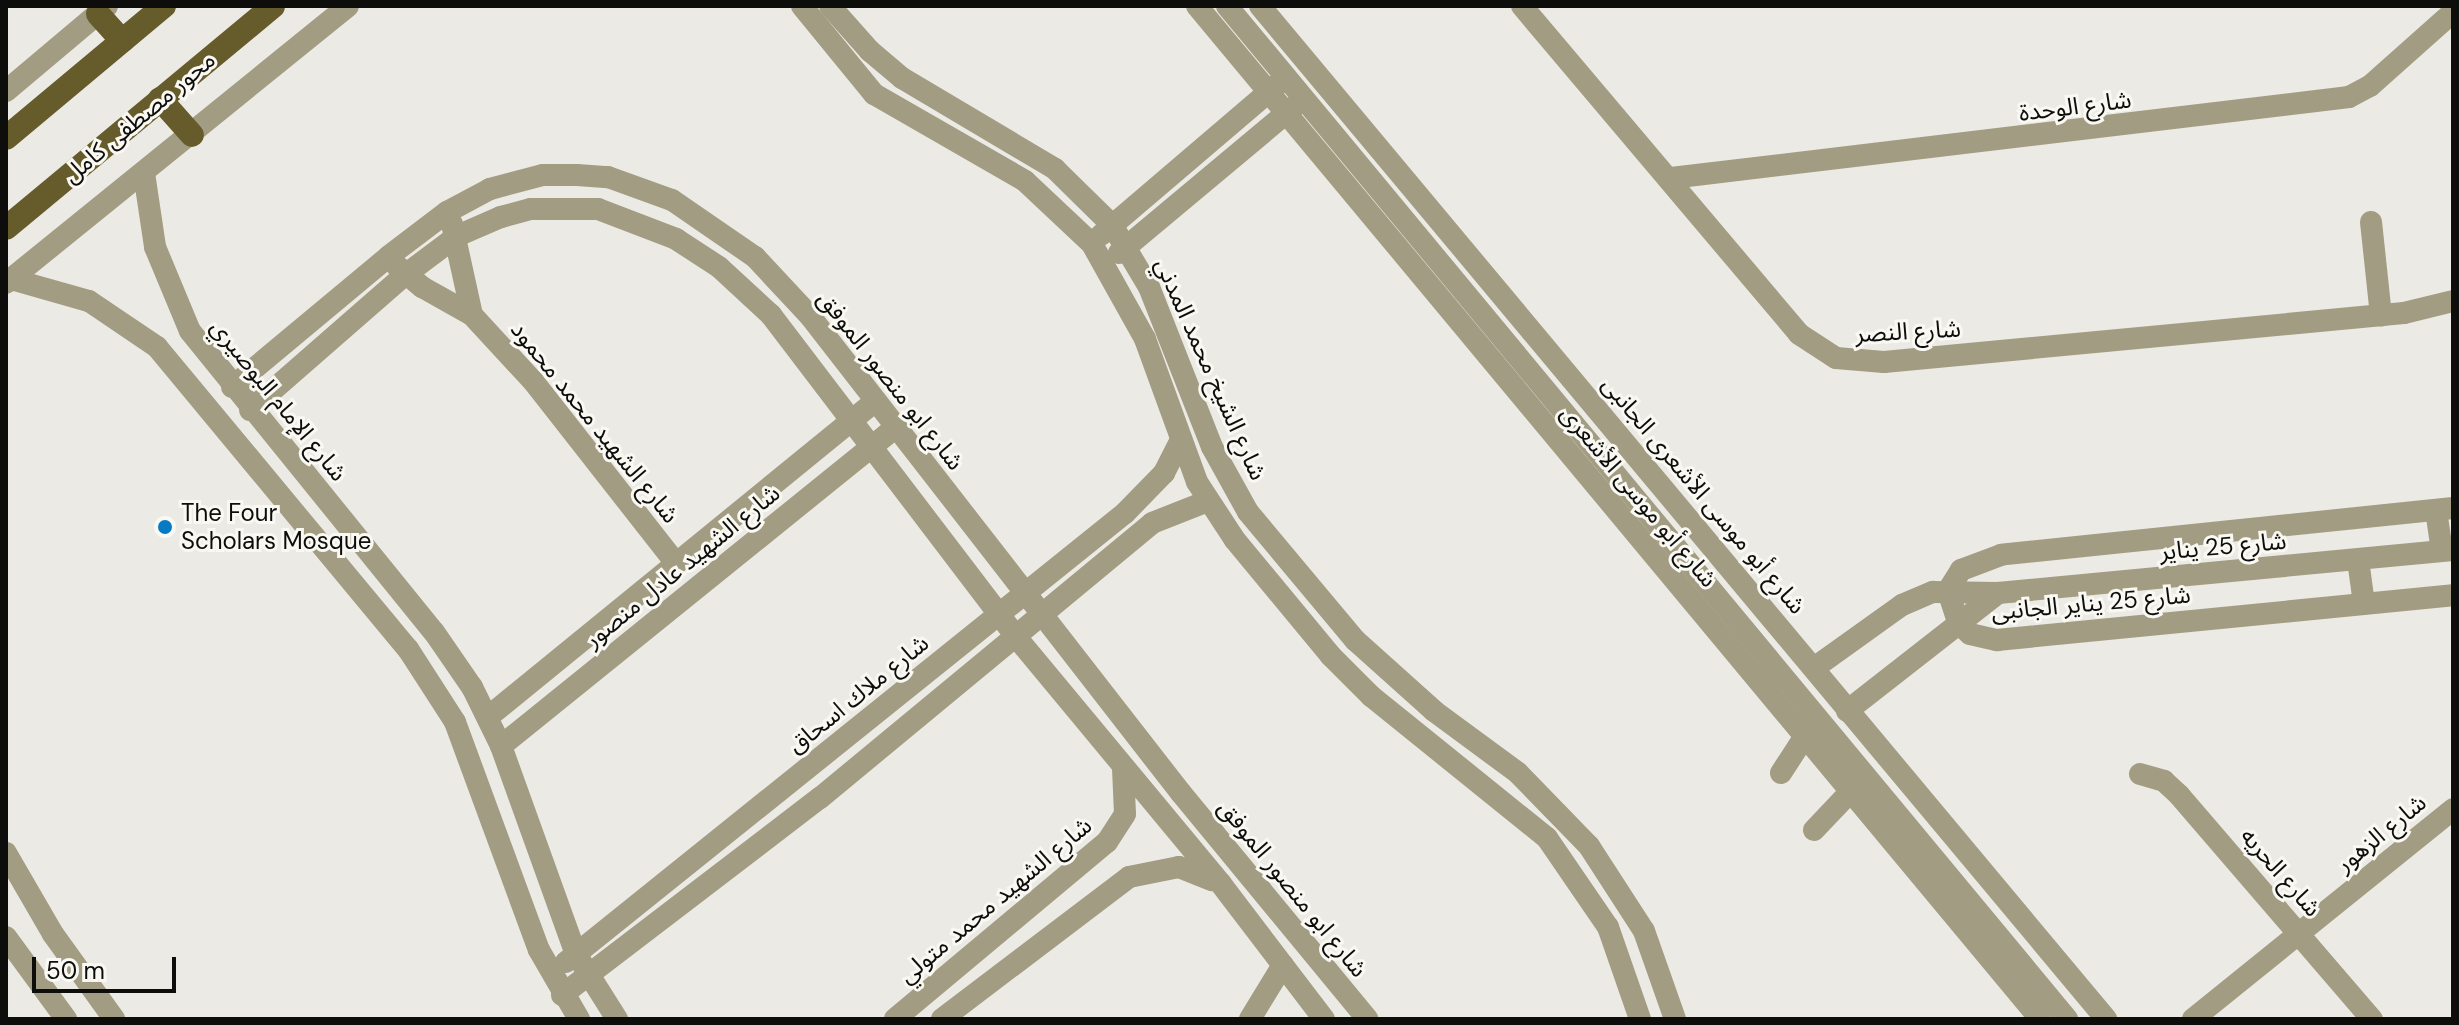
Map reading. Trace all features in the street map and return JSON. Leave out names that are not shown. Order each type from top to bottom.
[{"type":"main road","points":[[6,138],[164,6]]},
{"type":"main road","name":"محور مصطفى كامل","points":[[6,228],[273,6]]},
{"type":"main road","points":[[102,10],[122,41]]},
{"type":"main road","points":[[160,99],[192,135]]},
{"type":"street","points":[[8,281],[348,6]]},
{"type":"street","name":"شارع الشيخ محمد المدني","points":[[802,6],[846,66],[874,94],[1025,181],[1092,244],[1145,339],[1181,440],[1208,501],[1273,590],[1371,696],[1547,838],[1608,927],[1640,1019]]},
{"type":"street","name":"شارع الشيخ محمد المدني","points":[[830,6],[870,51],[902,78],[1055,169],[1112,225],[1128,245],[1212,447],[1248,512],[1355,640],[1434,711],[1518,773],[1582,837],[1644,931],[1675,1019]]},
{"type":"street","name":"شارع أبو موسى الأشعرى","points":[[1197,6],[1286,113],[1559,457],[1656,573],[1851,791],[1913,884],[1975,925],[2067,1019]]},
{"type":"street","name":"شارع أبو موسى الأشعرى","points":[[1227,6],[1975,925],[2040,1019]]},
{"type":"street","name":"شارع أبو موسى الأشعرى الجانبى","points":[[1260,6],[2106,1019]]},
{"type":"street","name":"شارع النصر","points":[[1522,6],[1671,178],[1799,334],[1827,353],[1858,363],[2381,315],[2453,301]]},
{"type":"street","points":[[8,87],[102,10]]},
{"type":"street","name":"شارع الوحدة","points":[[1671,178],[2349,97],[2370,86],[2453,12]]},
{"type":"street","points":[[1092,244],[1286,77]]},
{"type":"street","points":[[1106,265],[1304,98]]},
{"type":"street","name":"شارع الإمام البوصيري","points":[[144,173],[149,216],[165,277],[207,356],[434,632],[488,717],[576,954],[617,1019]]},
{"type":"street","name":"شارع ابو منصور الموفق","points":[[232,387],[389,256],[447,212],[490,189],[543,175],[608,177],[643,187],[703,219],[755,257],[810,316],[1181,793],[1367,1019]]},
{"type":"street","points":[[250,410],[405,275],[457,236],[501,217],[566,206],[598,209],[652,227],[696,251],[746,289],[1017,638],[1221,884],[1324,1019]]},
{"type":"street","points":[[447,212],[457,236],[472,315]]},
{"type":"street","points":[[2371,222],[2381,315]]},
{"type":"street","name":"شارع الشهيد محمد محمود","points":[[389,256],[405,275],[472,315],[533,381],[675,562]]},
{"type":"street","points":[[8,281],[70,294],[108,310],[142,333],[184,377],[434,684],[472,761],[550,975],[579,1019]]},
{"type":"street","points":[[184,377],[207,356]]},
{"type":"street","name":"شارع الشهيد عادل منصور","points":[[488,717],[875,401]]},
{"type":"street","name":"شارع الشهيد عادل منصور","points":[[501,746],[896,427]]},
{"type":"street","name":"شارع ملاك اسحاق","points":[[550,975],[1151,490],[1181,440]]},
{"type":"street","points":[[562,995],[1017,638],[1152,523],[1208,501]]},
{"type":"street","points":[[1948,591],[1961,570],[2001,555],[2444,509],[2448,551]]},
{"type":"street","name":"شارع 25 يناير","points":[[1814,668],[1902,605],[1925,593],[1998,593],[2448,551]]},
{"type":"street","points":[[2358,560],[2364,604]]},
{"type":"street","name":"شارع 25 يناير الجانبى","points":[[1948,591],[1959,624],[1981,638],[2016,640],[2453,595]]},
{"type":"street","points":[[1847,711],[1998,593]]},
{"type":"street","points":[[1781,773],[1805,736]]},
{"type":"street","name":"شارع الشهيد محمد متولي","points":[[895,1019],[1107,842],[1125,814],[1123,769]]},
{"type":"street","name":"شارع الحريه","points":[[2140,774],[2164,781],[2179,795],[2372,1019]]},
{"type":"street","points":[[1814,830],[1851,791]]},
{"type":"street","points":[[1159,812],[1181,793]]},
{"type":"street","name":"شارع الزهور","points":[[2193,1019],[2453,809]]},
{"type":"street","points":[[6,853],[53,934],[114,1019]]},
{"type":"street","points":[[944,978],[951,1015],[1129,877],[1179,867],[1221,884]]},
{"type":"street","points":[[6,937],[66,1019]]},
{"type":"street","points":[[1250,1019],[1283,965]]},
{"type":"street","points":[[1306,994],[1329,974]]},
{"type":"place","name":"The Four Scholars Mosque","points":[[165,527]]}]
